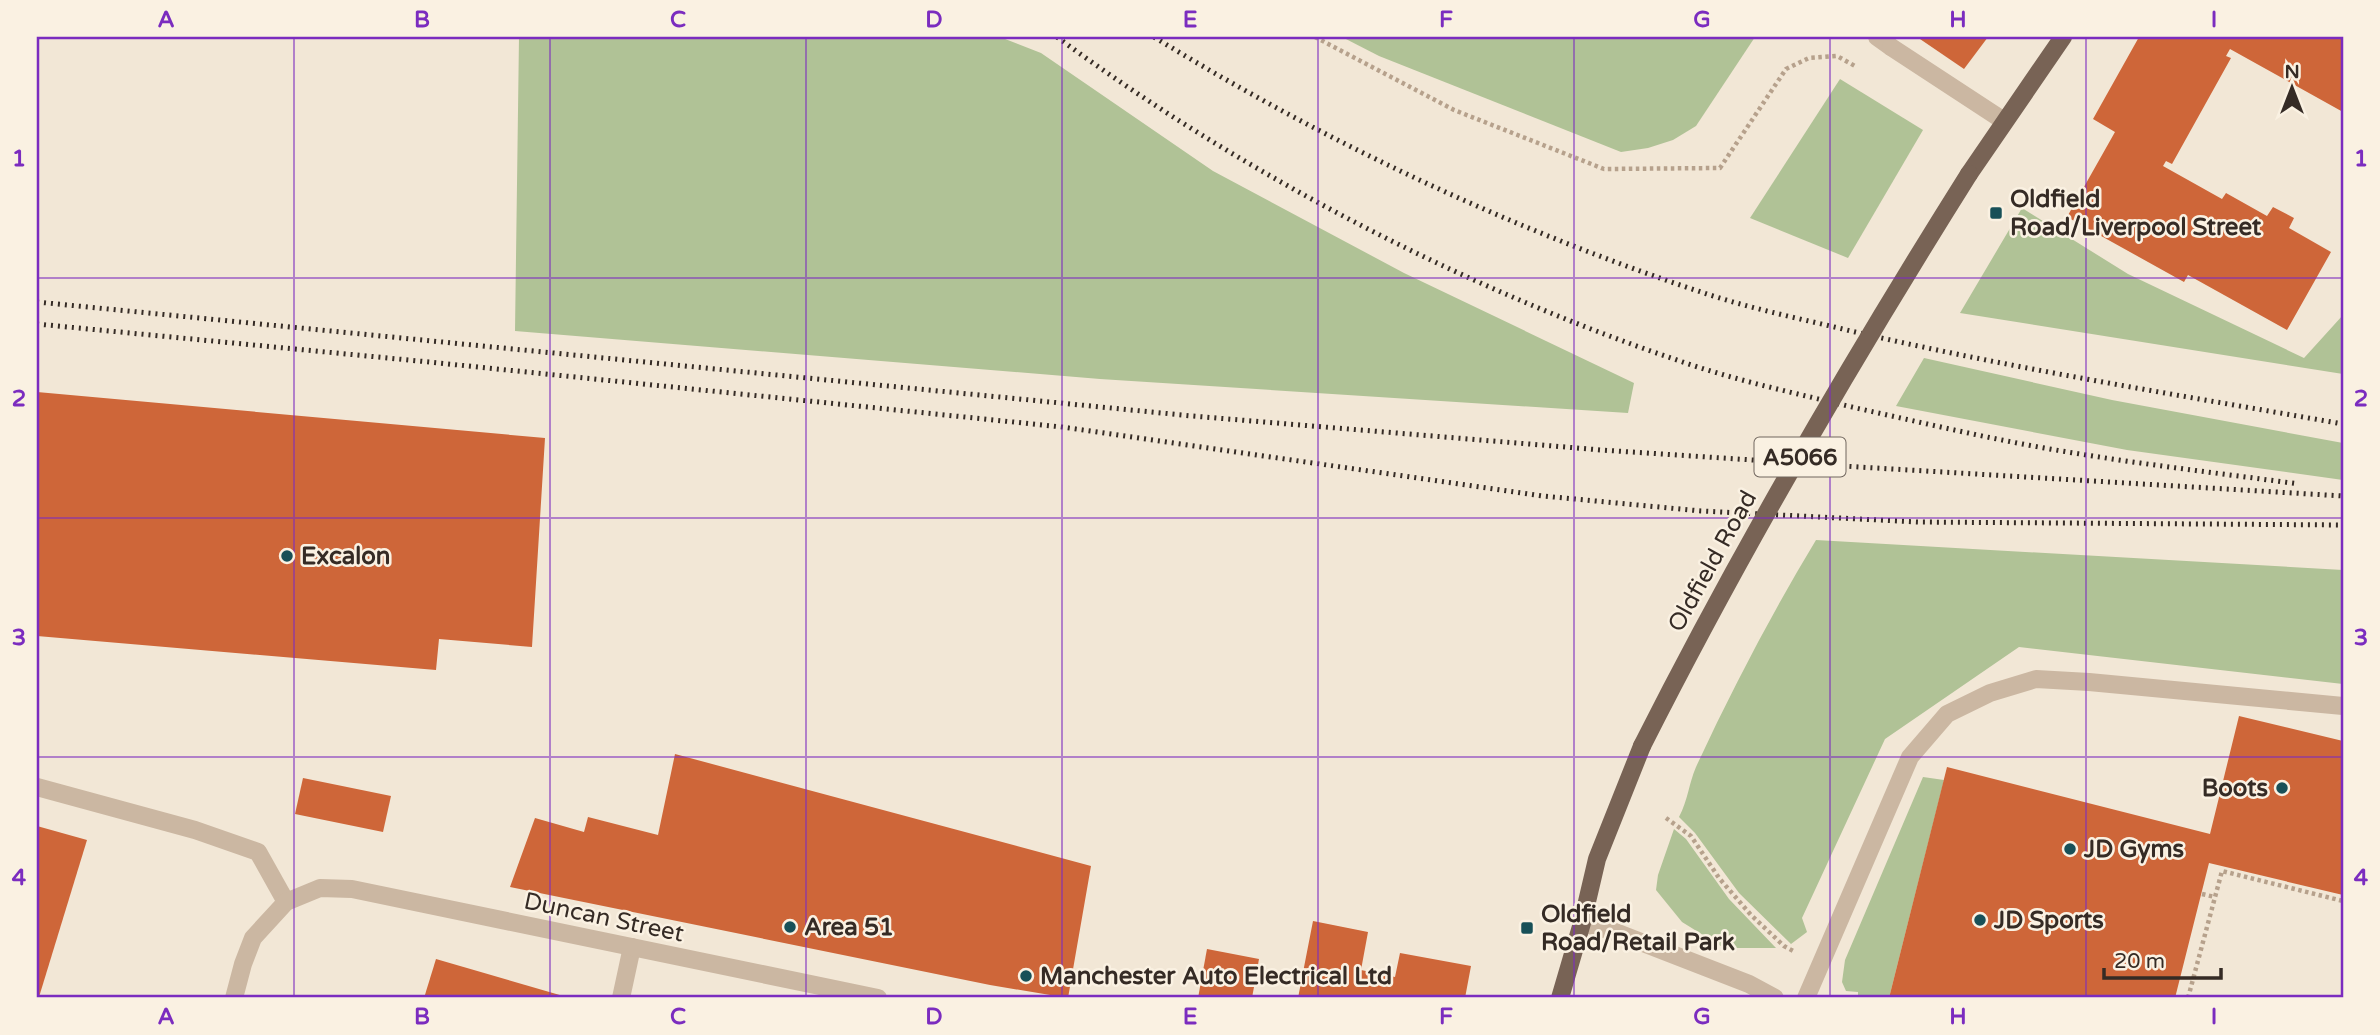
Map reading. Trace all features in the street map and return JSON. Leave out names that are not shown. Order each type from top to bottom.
[{"type":"main road","name":"Oldfield Road","points":[[1560,998],[1597,859],[1642,746],[1707,618],[1889,302],[1969,174],[2063,37]]},
{"type":"street","points":[[1884,42],[2004,121]]},
{"type":"street","points":[[1806,998],[1910,757],[1947,714],[1990,693],[2036,680],[2089,682],[2343,706]]},
{"type":"street","points":[[37,787],[195,830],[258,852],[286,902],[253,938],[234,998]]},
{"type":"street","name":"Duncan Street","points":[[286,902],[320,888],[352,889],[878,998]]},
{"type":"street","points":[[1582,923],[1624,936],[1749,984],[1775,998]]},
{"type":"street","points":[[621,998],[632,947]]},
{"type":"path","points":[[1315,37],[1454,110],[1604,169],[1720,168],[1786,69],[1809,58],[1837,56],[1855,66]]},
{"type":"path","points":[[1667,818],[1691,836],[1719,878],[1751,915],[1784,946],[1820,964]]},
{"type":"path","points":[[2188,998],[2222,871],[2271,880],[2343,901]]},
{"type":"path","points":[[2202,894],[2215,897]]},
{"type":"green space","points":[[519,37],[1000,37],[1041,53],[1213,171],[1404,273],[1634,383],[1628,413],[1100,379],[515,331]]},
{"type":"green space","points":[[1342,37],[1755,37],[1696,126],[1673,140],[1648,148],[1621,152],[1379,56]]},
{"type":"green space","points":[[1840,79],[1923,130],[1848,258],[1750,218]]},
{"type":"green space","points":[[2022,208],[2128,274],[2304,358],[2343,315],[2343,374],[1960,313]]},
{"type":"green space","points":[[1924,358],[2112,400],[2343,443],[2343,480],[2127,450],[1896,406]]},
{"type":"green space","points":[[1816,540],[2343,570],[2343,684],[2019,647],[1885,739],[1802,918],[1807,932],[1791,944],[1739,893],[1695,833],[1679,817],[1696,767],[1724,709],[1768,623]]},
{"type":"green space","points":[[1923,777],[1944,780],[1889,998],[1858,998],[1858,992],[1846,991],[1842,982],[1845,960]]},
{"type":"green space","points":[[1674,829],[1686,839],[1729,899],[1776,948],[1724,948],[1682,922],[1656,890],[1658,875]]},
{"type":"building","points":[[1917,37],[1988,37],[1964,69]]},
{"type":"building","points":[[2139,37],[2343,37],[2343,112],[2230,49],[2226,56],[2231,58],[2172,164],[2166,161],[2163,166],[2222,199],[2226,193],[2267,216],[2273,207],[2294,218],[2289,228],[2331,252],[2287,330],[2188,275],[2184,282],[2067,217],[2115,132],[2093,119]]},
{"type":"building","name":"Excalon","points":[[37,392],[545,438],[532,647],[439,639],[436,670],[37,636]]},
{"type":"building","points":[[2239,716],[2343,741],[2343,895],[2209,863],[2175,998],[1889,998],[1947,767],[2210,834]]},
{"type":"building","points":[[675,754],[1091,866],[1068,998],[990,985],[510,887],[535,818],[584,832],[588,817],[658,835]]},
{"type":"building","points":[[303,778],[391,796],[383,832],[295,814]]},
{"type":"building","points":[[37,826],[87,840],[39,997],[37,996]]},
{"type":"building","points":[[1313,921],[1368,932],[1361,970],[1395,977],[1400,953],[1471,966],[1465,998],[1298,998]]},
{"type":"building","points":[[1207,949],[1259,959],[1252,998],[1198,998]]},
{"type":"building","points":[[436,959],[570,998],[424,998]]},
{"type":"railway","points":[[1057,37],[1127,87],[1276,179],[1432,261],[1593,330],[1719,373],[1856,408],[2011,442],[2132,462],[2299,484]]},
{"type":"railway","points":[[1154,37],[1286,113],[1421,181],[1561,241],[1704,293],[1777,314],[1912,345],[2343,424]]},
{"type":"railway","points":[[37,302],[1192,416],[1601,450],[2343,496]]},
{"type":"railway","points":[[37,324],[1062,427],[1543,496],[1701,511],[1918,522],[2343,525]]},
{"type":"place","name":"Oldfield Road/Liverpool Street","points":[[1996,213]]},
{"type":"place","name":"Excalon","points":[[287,556]]},
{"type":"place","name":"Boots","points":[[2282,788]]},
{"type":"place","name":"JD Gyms","points":[[2070,849]]},
{"type":"place","name":"JD Sports","points":[[1980,920]]},
{"type":"place","name":"Area 51","points":[[790,927]]},
{"type":"place","name":"Oldfield Road/Retail Park","points":[[1527,928]]},
{"type":"place","name":"Manchester Auto Electrical Ltd","points":[[1026,976]]}]
